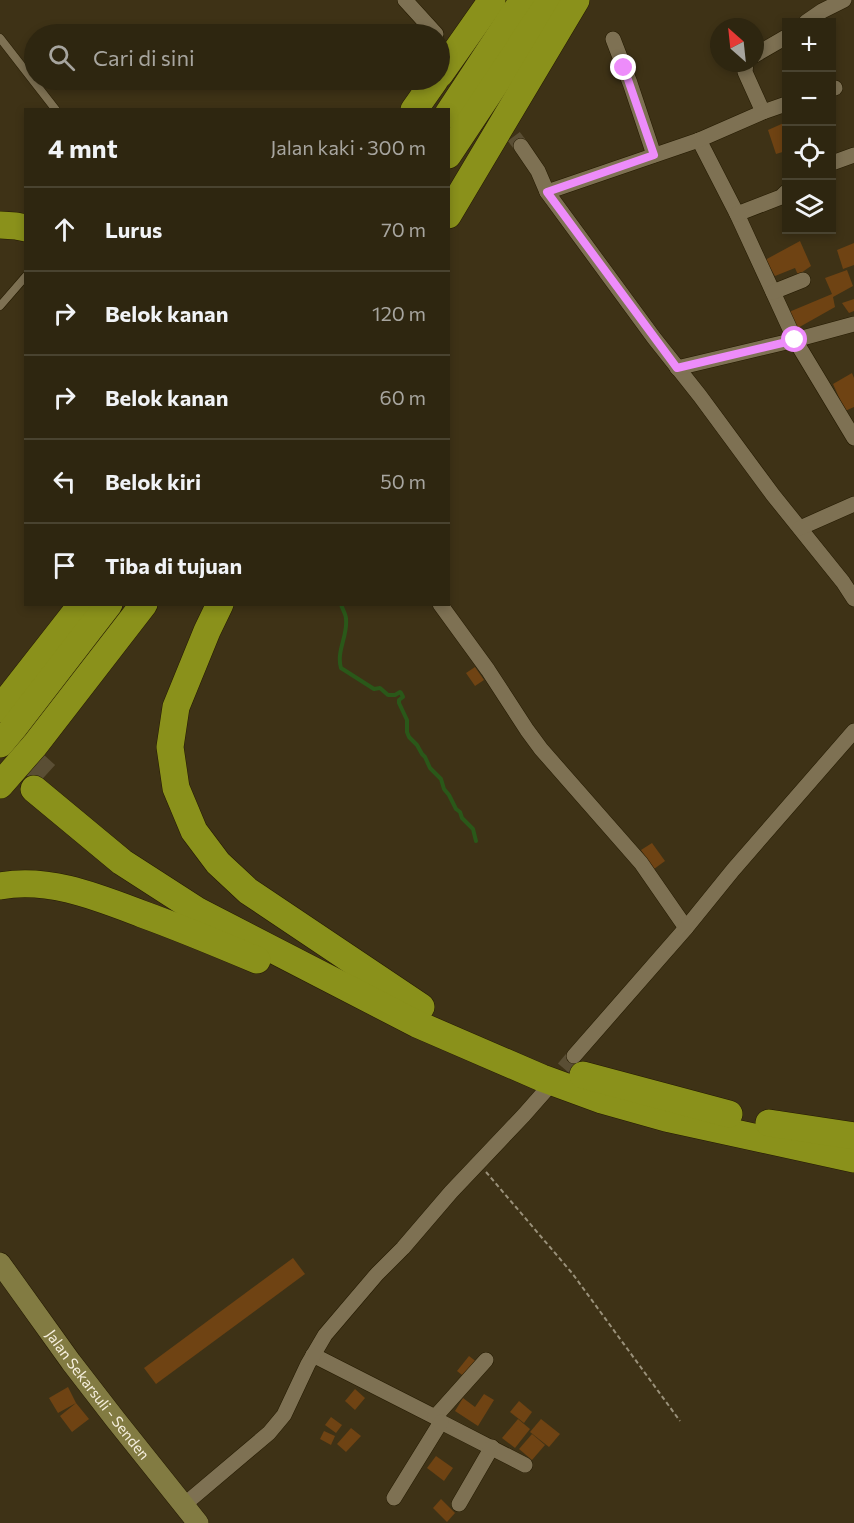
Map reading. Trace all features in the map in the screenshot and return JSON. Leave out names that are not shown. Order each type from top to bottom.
[{"type":"highway","points":[[450,60],[492,0]]},
{"type":"highway","points":[[450,111],[523,0]]},
{"type":"highway","points":[[450,152],[551,0]]},
{"type":"highway","points":[[450,212],[576,0]]},
{"type":"highway","points":[[415,108],[428,90]]},
{"type":"highway","points":[[0,207],[24,210]]},
{"type":"highway","points":[[0,225],[24,228]]},
{"type":"highway","points":[[0,709],[80,606]]},
{"type":"highway","points":[[0,744],[107,606]]},
{"type":"highway","points":[[0,785],[35,745],[142,606]]},
{"type":"highway","points":[[219,606],[176,707],[170,747],[176,788],[194,831],[218,863],[248,891],[419,1016]]},
{"type":"highway","points":[[40,782],[209,898],[419,1016],[542,1078],[603,1100],[666,1118],[854,1159]]},
{"type":"highway","points":[[0,886],[45,885],[86,893],[588,1077],[759,1122],[854,1136]]},
{"type":"street","points":[[405,0],[427,24]]},
{"type":"street","points":[[811,18],[822,10],[844,0]]},
{"type":"street","points":[[613,39],[654,155]]},
{"type":"street","points":[[764,50],[782,39]]},
{"type":"street","points":[[745,72],[763,112]]},
{"type":"street","points":[[547,192],[699,140],[782,105]]},
{"type":"street","points":[[699,140],[737,214],[795,340],[854,438]]},
{"type":"street","points":[[521,146],[538,171],[547,192],[773,495],[800,528],[849,579],[854,598]]},
{"type":"street","points":[[836,161],[854,155]]},
{"type":"street","points":[[737,214],[782,196]]},
{"type":"street","points":[[772,292],[803,280]]},
{"type":"street","points":[[677,368],[854,324]]},
{"type":"street","points":[[800,528],[854,504]]},
{"type":"street","points":[[441,606],[541,749],[641,863],[686,928]]},
{"type":"street","points":[[574,1056],[686,928],[740,862],[853,736]]},
{"type":"street","points":[[184,1504],[269,1433],[284,1415],[325,1335],[546,1090]]},
{"type":"street","name":"Jalan Sekarsuli - Senden","points":[[0,1263],[110,1412],[198,1523]]},
{"type":"street","points":[[313,1355],[525,1465]]},
{"type":"street","points":[[394,1498],[438,1419],[486,1360]]},
{"type":"street","points":[[459,1504],[492,1447]]},
{"type":"lane","points":[[0,38],[24,69]]},
{"type":"lane","points":[[40,90],[54,108]]},
{"type":"lane","points":[[0,306],[24,278]]},
{"type":"path","points":[[478,1163],[572,1273],[680,1421]]},
{"type":"building","points":[[782,124],[782,152],[776,154],[768,130]]},
{"type":"building","points":[[800,241],[811,266],[798,275],[795,268],[775,276],[765,260]]},
{"type":"building","points":[[854,243],[854,265],[843,269],[837,250]]},
{"type":"building","points":[[847,270],[853,286],[833,297],[835,307],[796,329],[789,312],[832,294],[825,278]]},
{"type":"building","points":[[854,299],[854,311],[849,313],[842,303]]},
{"type":"building","points":[[852,373],[854,407],[845,411],[833,384]]},
{"type":"building","points":[[475,667],[484,680],[475,686],[466,673]]},
{"type":"building","points":[[652,843],[665,861],[654,869],[641,850]]},
{"type":"building","points":[[293,1258],[305,1274],[156,1384],[144,1368]]},
{"type":"building","points":[[469,1356],[478,1363],[466,1378],[457,1371]]},
{"type":"building","points":[[68,1387],[76,1403],[58,1413],[49,1398]]},
{"type":"building","points":[[355,1389],[365,1398],[355,1410],[345,1401]]},
{"type":"building","points":[[484,1394],[494,1400],[478,1426],[455,1411],[463,1398],[475,1407]]},
{"type":"building","points":[[519,1401],[532,1412],[524,1423],[510,1412]]},
{"type":"building","points":[[76,1403],[89,1419],[72,1432],[60,1416]]},
{"type":"building","points":[[331,1417],[342,1425],[336,1433],[325,1425]]},
{"type":"building","points":[[518,1419],[530,1429],[515,1448],[502,1438]]},
{"type":"building","points":[[541,1419],[560,1434],[549,1447],[530,1432]]},
{"type":"building","points":[[351,1428],[361,1436],[346,1452],[337,1444]]},
{"type":"building","points":[[324,1431],[335,1436],[331,1445],[320,1439]]},
{"type":"building","points":[[532,1434],[545,1445],[532,1460],[519,1449]]},
{"type":"building","points":[[436,1456],[453,1468],[444,1481],[427,1468]]},
{"type":"building","points":[[441,1499],[455,1513],[447,1522],[433,1508]]},
{"type":"waterway","points":[[342,606],[346,625],[340,656],[341,668],[374,689],[380,688],[388,695],[401,693],[403,697],[399,703],[407,720],[409,737],[417,745],[430,768],[441,779],[456,809],[473,829],[476,841]]},
{"type":"tunnel","points":[[500,118],[521,146]]},
{"type":"tunnel","points":[[0,733],[46,775]]},
{"type":"tunnel","points":[[549,1086],[574,1056]]},
{"type":"route","points":[[624,68],[654,155],[547,192],[677,368],[795,340]]}]
